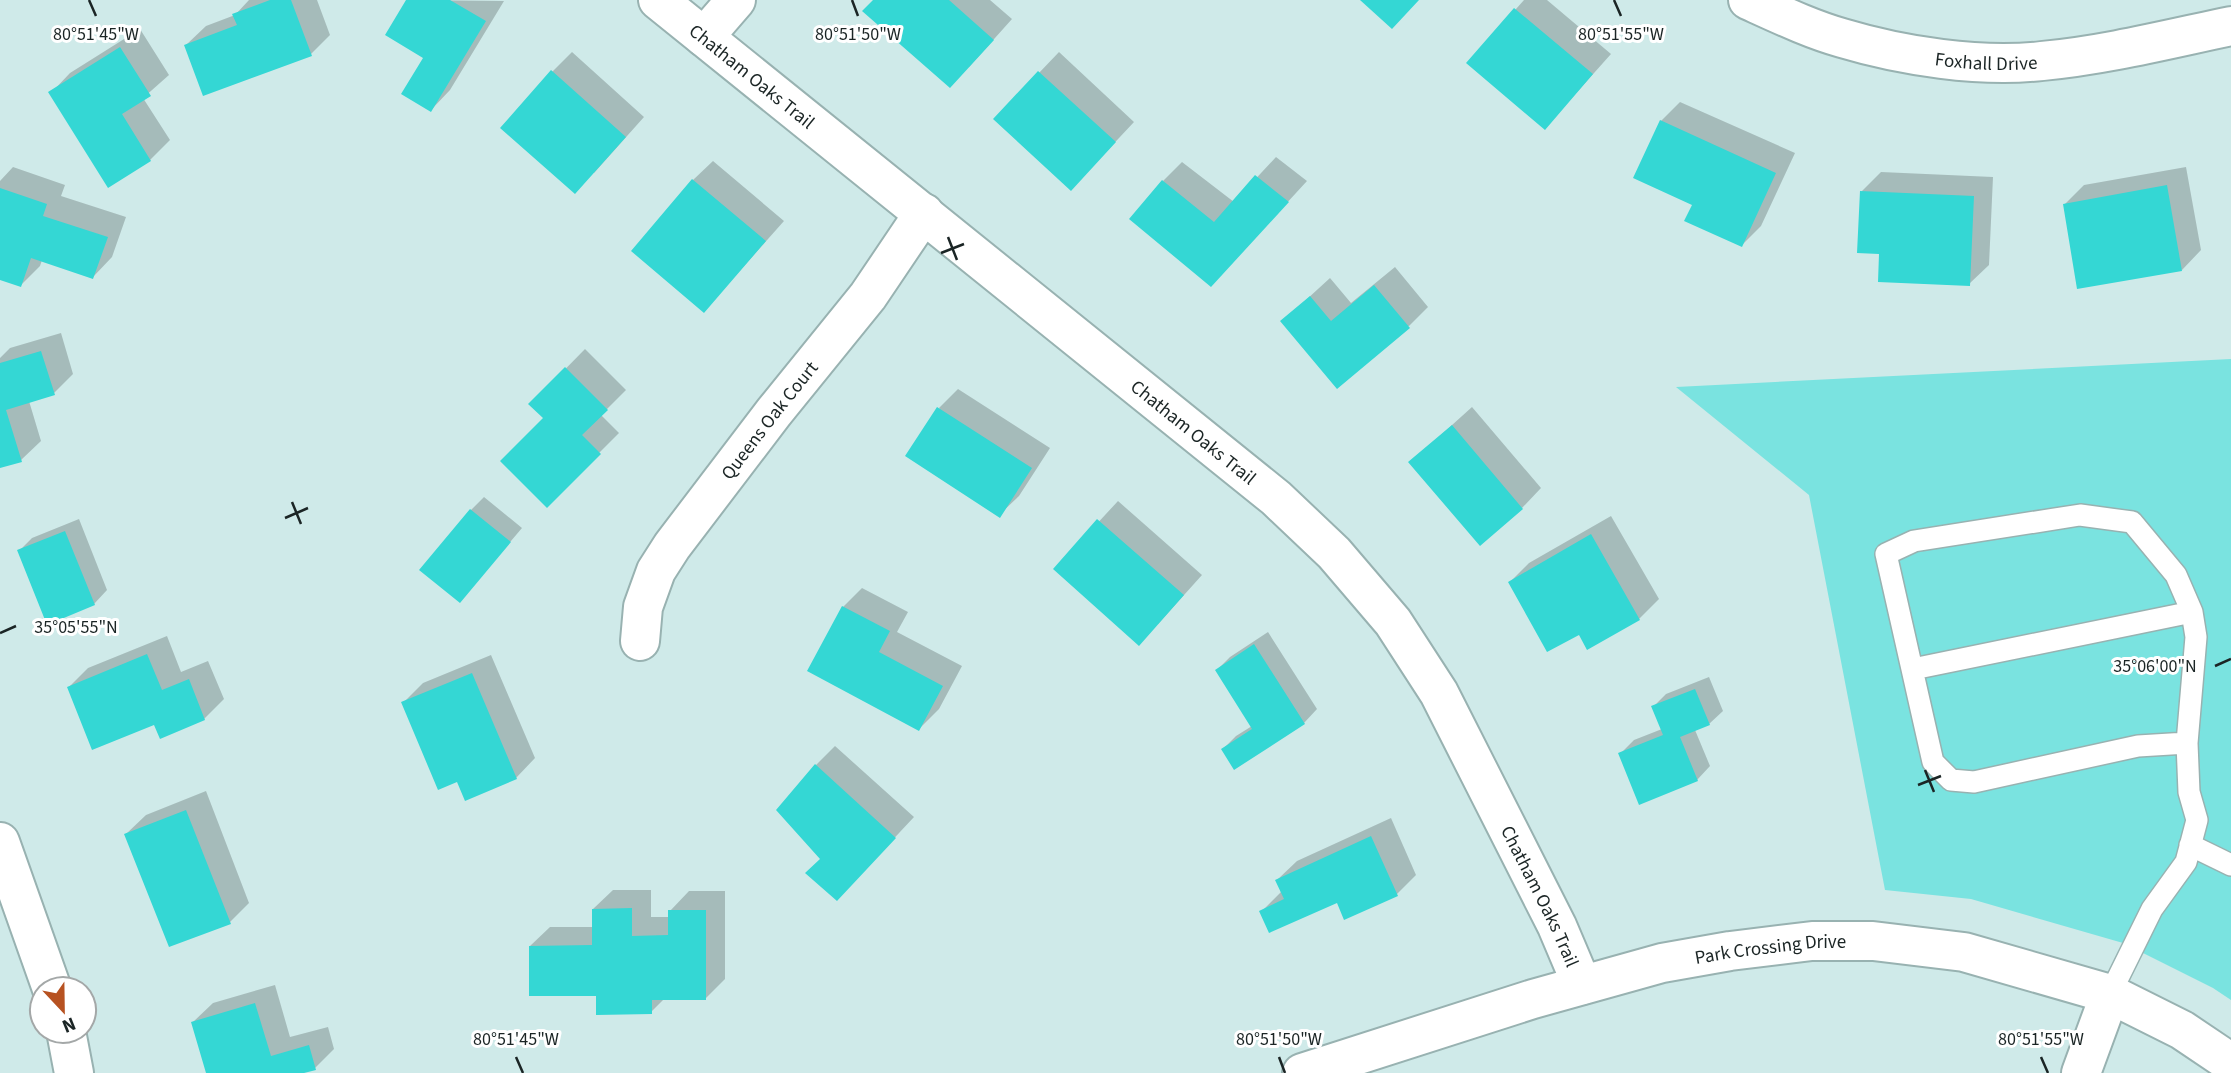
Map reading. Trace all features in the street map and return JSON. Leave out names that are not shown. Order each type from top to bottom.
[{"type":"street","name":"Chatham Oaks Trail","points":[[658,0],[1276,498],[1334,553],[1393,622],[1439,693],[1557,926],[1582,985]]},
{"type":"street","points":[[704,37],[736,0]]},
{"type":"street","name":"Foxhall Drive","points":[[1748,0],[1796,22],[1842,38],[1889,50],[1971,61],[2040,62],[2106,52],[2231,26]]},
{"type":"street","name":"Queens Oak Court","points":[[640,641],[643,607],[656,571],[667,554],[774,412],[868,296],[924,213]]},
{"type":"street","points":[[0,842],[47,975]]},
{"type":"street","name":"Park Crossing Drive","points":[[1302,1073],[1582,985],[1662,963],[1812,941],[1873,941],[1964,951],[2110,994],[2182,1030],[2231,1063]]},
{"type":"street","points":[[2081,1073],[2110,994]]},
{"type":"street","points":[[69,1045],[74,1073]]},
{"type":"lane","points":[[2110,994],[2152,909],[2186,862],[2197,820],[2189,792],[2187,743],[2196,637],[2192,612],[2176,575],[2132,522],[2080,515],[1914,541],[1886,554],[1933,762],[1951,780],[1974,782],[2138,746],[2187,743]]},
{"type":"lane","points":[[1913,669],[2192,612]]},
{"type":"lane","points":[[2190,845],[2231,866]]},
{"type":"shaded area","points":[[2231,359],[2231,1000],[2213,988],[2123,943],[1971,899],[1885,890],[1809,495],[1676,387]]},
{"type":"building","points":[[270,0],[291,0],[312,56],[203,96],[184,45],[237,25],[232,14]]},
{"type":"building","points":[[406,0],[450,0],[486,21],[431,112],[401,94],[423,58],[385,35]]},
{"type":"building","points":[[873,0],[949,0],[994,40],[950,88],[862,11]]},
{"type":"building","points":[[1360,0],[1419,0],[1392,29]]},
{"type":"building","points":[[1514,8],[1593,74],[1545,130],[1466,63]]},
{"type":"building","points":[[120,47],[151,96],[122,114],[151,161],[108,188],[48,92]]},
{"type":"building","points":[[551,70],[626,137],[575,194],[500,128]]},
{"type":"building","points":[[1038,71],[1116,142],[1071,191],[993,119]]},
{"type":"building","points":[[1660,120],[1776,173],[1742,247],[1684,221],[1692,205],[1633,178]]},
{"type":"building","points":[[1255,175],[1289,202],[1211,287],[1129,219],[1162,180],[1214,222]]},
{"type":"building","points":[[692,179],[766,241],[704,313],[631,251]]},
{"type":"building","points":[[2167,185],[2182,271],[2077,289],[2063,204]]},
{"type":"building","points":[[0,188],[47,204],[43,216],[108,237],[93,279],[31,258],[21,287],[0,280]]},
{"type":"building","points":[[1860,191],[1974,196],[1970,286],[1878,282],[1879,254],[1857,253]]},
{"type":"building","points":[[1374,285],[1410,328],[1337,389],[1280,321],[1310,296],[1331,321]]},
{"type":"building","points":[[41,351],[55,395],[6,410],[22,462],[0,468],[0,363]]},
{"type":"building","points":[[565,367],[608,410],[582,435],[601,454],[547,508],[500,461],[543,418],[528,404]]},
{"type":"building","points":[[937,407],[1032,468],[1000,518],[905,456]]},
{"type":"building","points":[[1452,425],[1523,509],[1480,546],[1408,462]]},
{"type":"building","points":[[470,509],[511,542],[460,603],[419,570]]},
{"type":"building","points":[[1097,519],[1184,595],[1139,646],[1053,569]]},
{"type":"building","points":[[65,531],[95,605],[47,625],[17,550]]},
{"type":"building","points":[[1591,534],[1640,620],[1587,650],[1579,635],[1547,652],[1508,582]]},
{"type":"building","points":[[842,606],[890,631],[879,652],[943,686],[919,731],[807,671]]},
{"type":"building","points":[[1254,644],[1305,724],[1234,770],[1221,749],[1252,729],[1215,670]]},
{"type":"building","points":[[147,654],[162,690],[189,679],[205,720],[160,739],[154,725],[92,750],[67,687]]},
{"type":"building","points":[[472,673],[517,779],[465,801],[457,782],[438,790],[401,702]]},
{"type":"building","points":[[1695,689],[1710,725],[1680,737],[1698,781],[1639,805],[1618,753],[1663,735],[1651,706]]},
{"type":"building","points":[[815,764],[896,838],[837,901],[805,873],[820,859],[776,810]]},
{"type":"building","points":[[186,810],[231,924],[169,947],[124,834]]},
{"type":"building","points":[[1371,836],[1398,896],[1344,920],[1337,903],[1269,933],[1259,911],[1284,899],[1275,880]]},
{"type":"building","points":[[632,908],[632,936],[668,935],[668,910],[706,910],[706,1000],[652,1000],[652,1014],[596,1015],[596,996],[529,996],[529,946],[592,945],[592,909]]},
{"type":"building","points":[[255,1003],[271,1056],[309,1045],[316,1070],[304,1073],[206,1073],[191,1022]]}]
